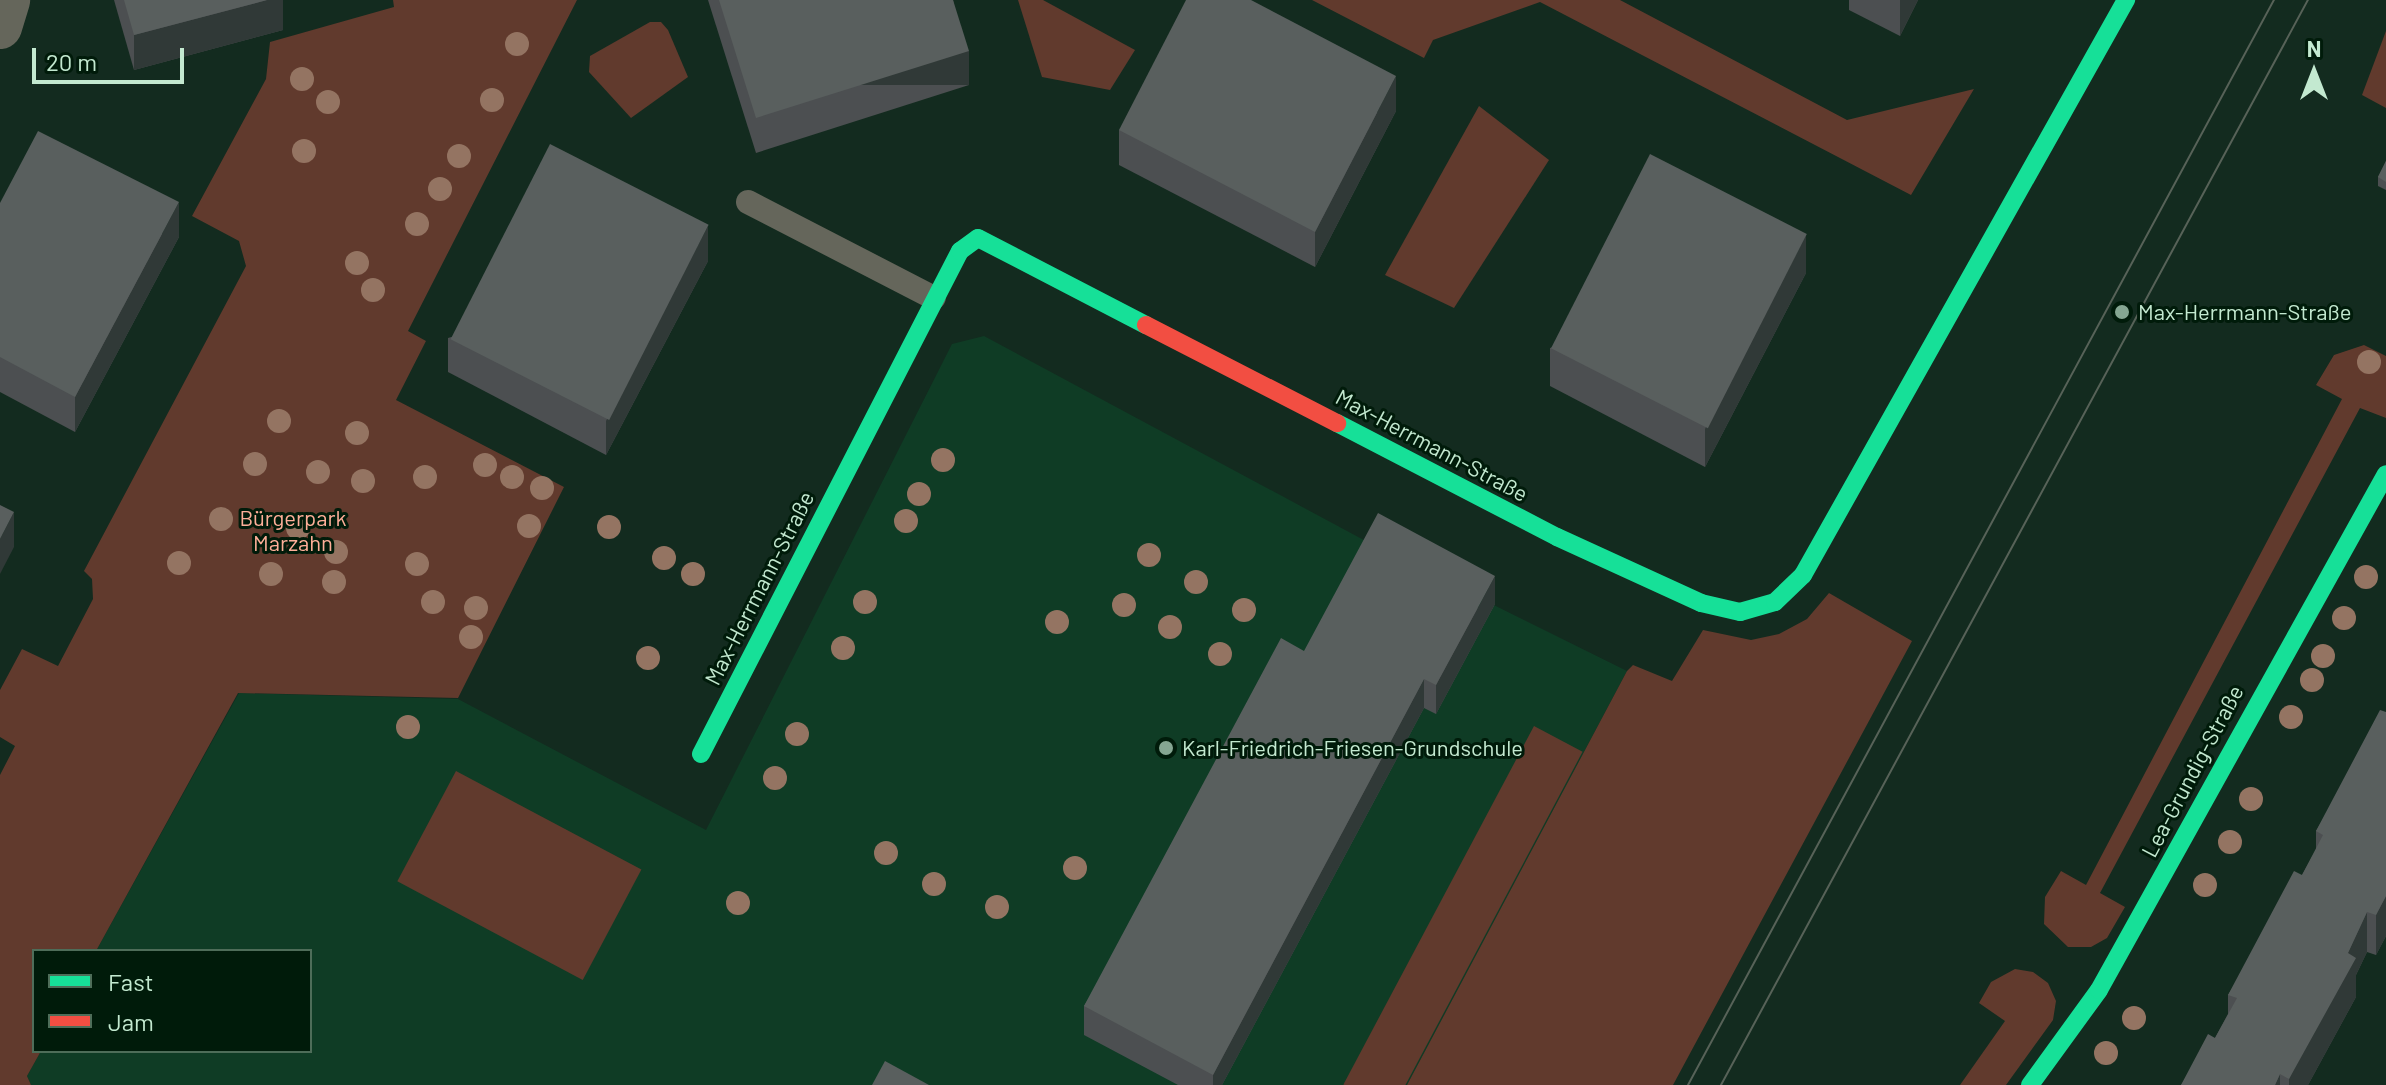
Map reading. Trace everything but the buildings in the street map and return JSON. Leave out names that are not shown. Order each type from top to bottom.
[{"type":"street","points":[[0,27],[8,0]]},
{"type":"street","name":"Max-Herrmann-Straße","points":[[701,754],[934,298],[960,251],[978,238],[1557,537],[1701,603],[1740,612],[1775,602],[1803,575],[2126,0]]},
{"type":"street","name":"Lea-Grundig-Straße","points":[[2030,1085],[2099,990],[2386,474]]},
{"type":"lane","points":[[748,202],[934,298]]},
{"type":"shaded area","name":"Karl-Friedrich-Friesen-Grundschule","points":[[984,336],[1375,546],[1627,671],[1407,1085],[31,1085],[27,1076],[40,1053],[312,1053],[312,949],[97,949],[239,693],[458,699],[706,830],[952,344]]},
{"type":"green space","name":"Bürgerpark Marzahn","points":[[393,0],[577,0],[408,331],[426,341],[396,400],[564,487],[458,698],[238,693],[97,949],[32,949],[32,1053],[40,1053],[27,1076],[31,1085],[0,1085],[0,775],[15,746],[0,737],[0,690],[22,649],[58,666],[93,599],[92,579],[84,571],[246,266],[239,241],[192,216],[266,79],[270,42],[394,7]]},
{"type":"green space","points":[[1018,0],[1043,0],[1135,50],[1110,90],[1042,77]]},
{"type":"green space","points":[[1312,0],[1620,0],[1847,120],[1974,89],[1911,195],[1540,2],[1433,40],[1424,58]]},
{"type":"green space","points":[[650,22],[661,22],[668,30],[688,77],[631,118],[589,72],[590,56]]},
{"type":"green space","points":[[2386,31],[2386,108],[2362,95]]},
{"type":"green space","points":[[1479,106],[1549,160],[1454,308],[1385,275]]},
{"type":"green space","points":[[2364,345],[2386,356],[2386,418],[2360,408],[2100,893],[2125,907],[2107,938],[2091,947],[2068,947],[2044,924],[2045,897],[2061,871],[2086,885],[2342,399],[2316,385],[2334,355]]},
{"type":"green space","points":[[1829,593],[1912,641],[1673,1085],[1407,1085],[1627,671],[1633,665],[1672,681],[1703,630],[1751,640],[1779,634],[1807,619]]},
{"type":"green space","points":[[1534,726],[1583,752],[1405,1085],[1343,1084]]},
{"type":"green space","points":[[456,771],[641,870],[583,980],[397,881]]},
{"type":"green space","points":[[2015,969],[2033,972],[2048,983],[2056,1001],[2053,1020],[2006,1085],[1960,1085],[2005,1021],[1979,1003],[1991,982]]},
{"type":"tram line","points":[[1688,1085],[2274,0]]},
{"type":"tram line","points":[[1721,1085],[2308,0]]},
{"type":"traffic: fast","points":[[1337,423],[1557,537],[1701,603],[1740,612],[1775,602],[1803,575],[2126,0]]},
{"type":"traffic: fast","points":[[701,754],[960,251],[978,238],[1146,325]]},
{"type":"traffic: fast","points":[[2030,1085],[2099,990],[2386,474]]},
{"type":"traffic: jam","points":[[1146,325],[1337,423]]},
{"type":"place","name":"Max-Herrmann-Straße","points":[[2122,312]]},
{"type":"place","name":"Karl-Friedrich-Friesen-Grundschule","points":[[1166,748]]}]
